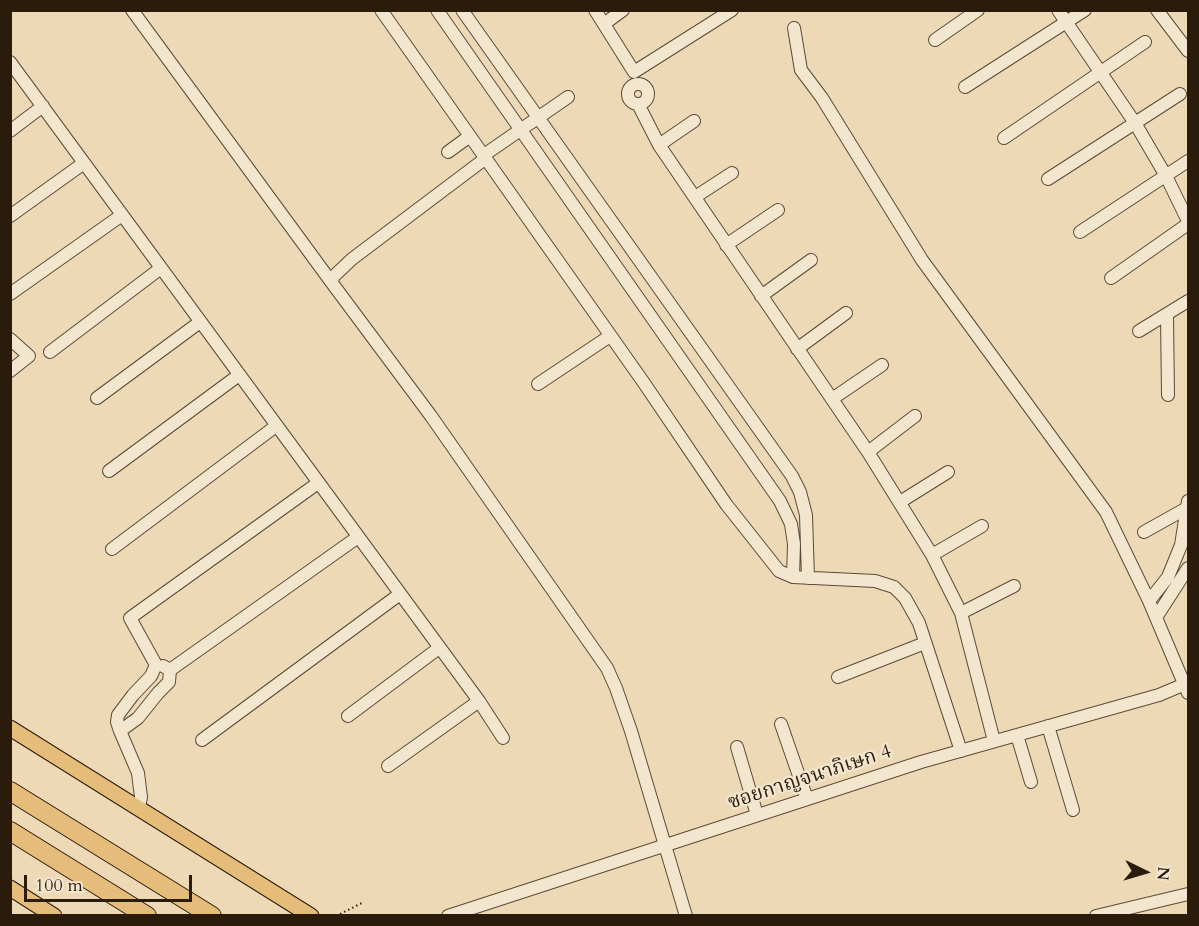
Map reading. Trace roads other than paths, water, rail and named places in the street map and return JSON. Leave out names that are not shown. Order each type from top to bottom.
[{"type":"highway","points":[[10,790],[212,915]]},
{"type":"highway","points":[[10,831],[147,915]]},
{"type":"main road","points":[[10,728],[311,915]]},
{"type":"main road","points":[[10,888],[54,915]]},
{"type":"street","points":[[132,10],[431,416],[607,668],[631,731],[686,915]]},
{"type":"street","points":[[381,10],[684,440],[726,504],[779,571],[794,577],[875,581],[894,587],[905,598],[918,623],[961,751]]},
{"type":"street","points":[[437,10],[780,501],[791,524],[794,544],[794,577]]},
{"type":"street","points":[[462,10],[792,476],[800,492],[806,515],[808,578]]},
{"type":"street","points":[[595,10],[636,78],[644,84],[649,94],[647,99],[638,104],[659,145],[868,452],[932,555],[961,613],[994,741]]},
{"type":"street","points":[[604,24],[623,10]]},
{"type":"street","points":[[636,78],[732,10]]},
{"type":"street","points":[[934,40],[978,10]]},
{"type":"street","points":[[1058,10],[1135,123],[1166,176],[1188,222],[1111,278]]},
{"type":"street","points":[[965,87],[1085,10]]},
{"type":"street","points":[[1157,10],[1188,51]]},
{"type":"street","points":[[794,28],[801,70],[822,99],[922,260],[1106,512],[1157,616],[1187,689]]},
{"type":"street","points":[[1004,138],[1145,42]]},
{"type":"street","points":[[10,62],[479,701],[503,738]]},
{"type":"street","points":[[1048,179],[1180,94]]},
{"type":"street","points":[[332,283],[333,277],[352,259],[485,157],[568,97]]},
{"type":"street","points":[[507,110],[524,98]]},
{"type":"street","points":[[10,131],[43,106]]},
{"type":"street","points":[[659,145],[694,121]]},
{"type":"street","points":[[448,152],[470,136]]},
{"type":"street","points":[[1080,232],[1188,161]]},
{"type":"street","points":[[10,216],[84,163]]},
{"type":"street","points":[[695,197],[732,172]]},
{"type":"street","points":[[726,245],[778,210]]},
{"type":"street","points":[[10,294],[122,215]]},
{"type":"street","points":[[761,296],[811,260]]},
{"type":"street","points":[[50,352],[161,268]]},
{"type":"street","points":[[1139,331],[1188,302]]},
{"type":"street","points":[[798,349],[846,314]]},
{"type":"street","points":[[1167,316],[1168,394]]},
{"type":"street","points":[[97,398],[200,322]]},
{"type":"street","points":[[538,384],[610,336]]},
{"type":"street","points":[[10,339],[29,356],[10,371]]},
{"type":"street","points":[[832,399],[882,365]]},
{"type":"street","points":[[109,471],[239,375]]},
{"type":"street","points":[[868,452],[915,416]]},
{"type":"street","points":[[112,549],[276,426]]},
{"type":"street","points":[[900,502],[948,472]]},
{"type":"street","points":[[156,665],[130,618],[318,483]]},
{"type":"street","points":[[1149,601],[1168,577],[1181,545],[1188,504]]},
{"type":"street","points":[[1144,532],[1188,504]]},
{"type":"street","points":[[932,555],[982,526]]},
{"type":"street","points":[[170,670],[358,537]]},
{"type":"street","points":[[1157,616],[1188,568]]},
{"type":"street","points":[[961,613],[1014,586]]},
{"type":"street","points":[[202,740],[400,594]]},
{"type":"street","points":[[838,677],[925,643]]},
{"type":"street","points":[[348,716],[440,648]]},
{"type":"street","points":[[156,665],[170,670]]},
{"type":"street","points":[[139,808],[141,797],[138,773],[117,722],[118,715],[133,694],[151,676],[156,665]]},
{"type":"street","points":[[120,731],[138,718],[158,693],[167,686],[171,678],[170,670]]},
{"type":"street","name":"ซอยกาญจนาภิเษก 4","points":[[448,915],[961,751],[1187,689]]},
{"type":"street","points":[[388,766],[479,701]]},
{"type":"street","points":[[781,724],[807,799]]},
{"type":"street","points":[[1048,726],[1073,810]]},
{"type":"street","points":[[1017,735],[1031,782]]},
{"type":"street","points":[[737,747],[757,815]]},
{"type":"street","points":[[1096,915],[1188,894]]}]
